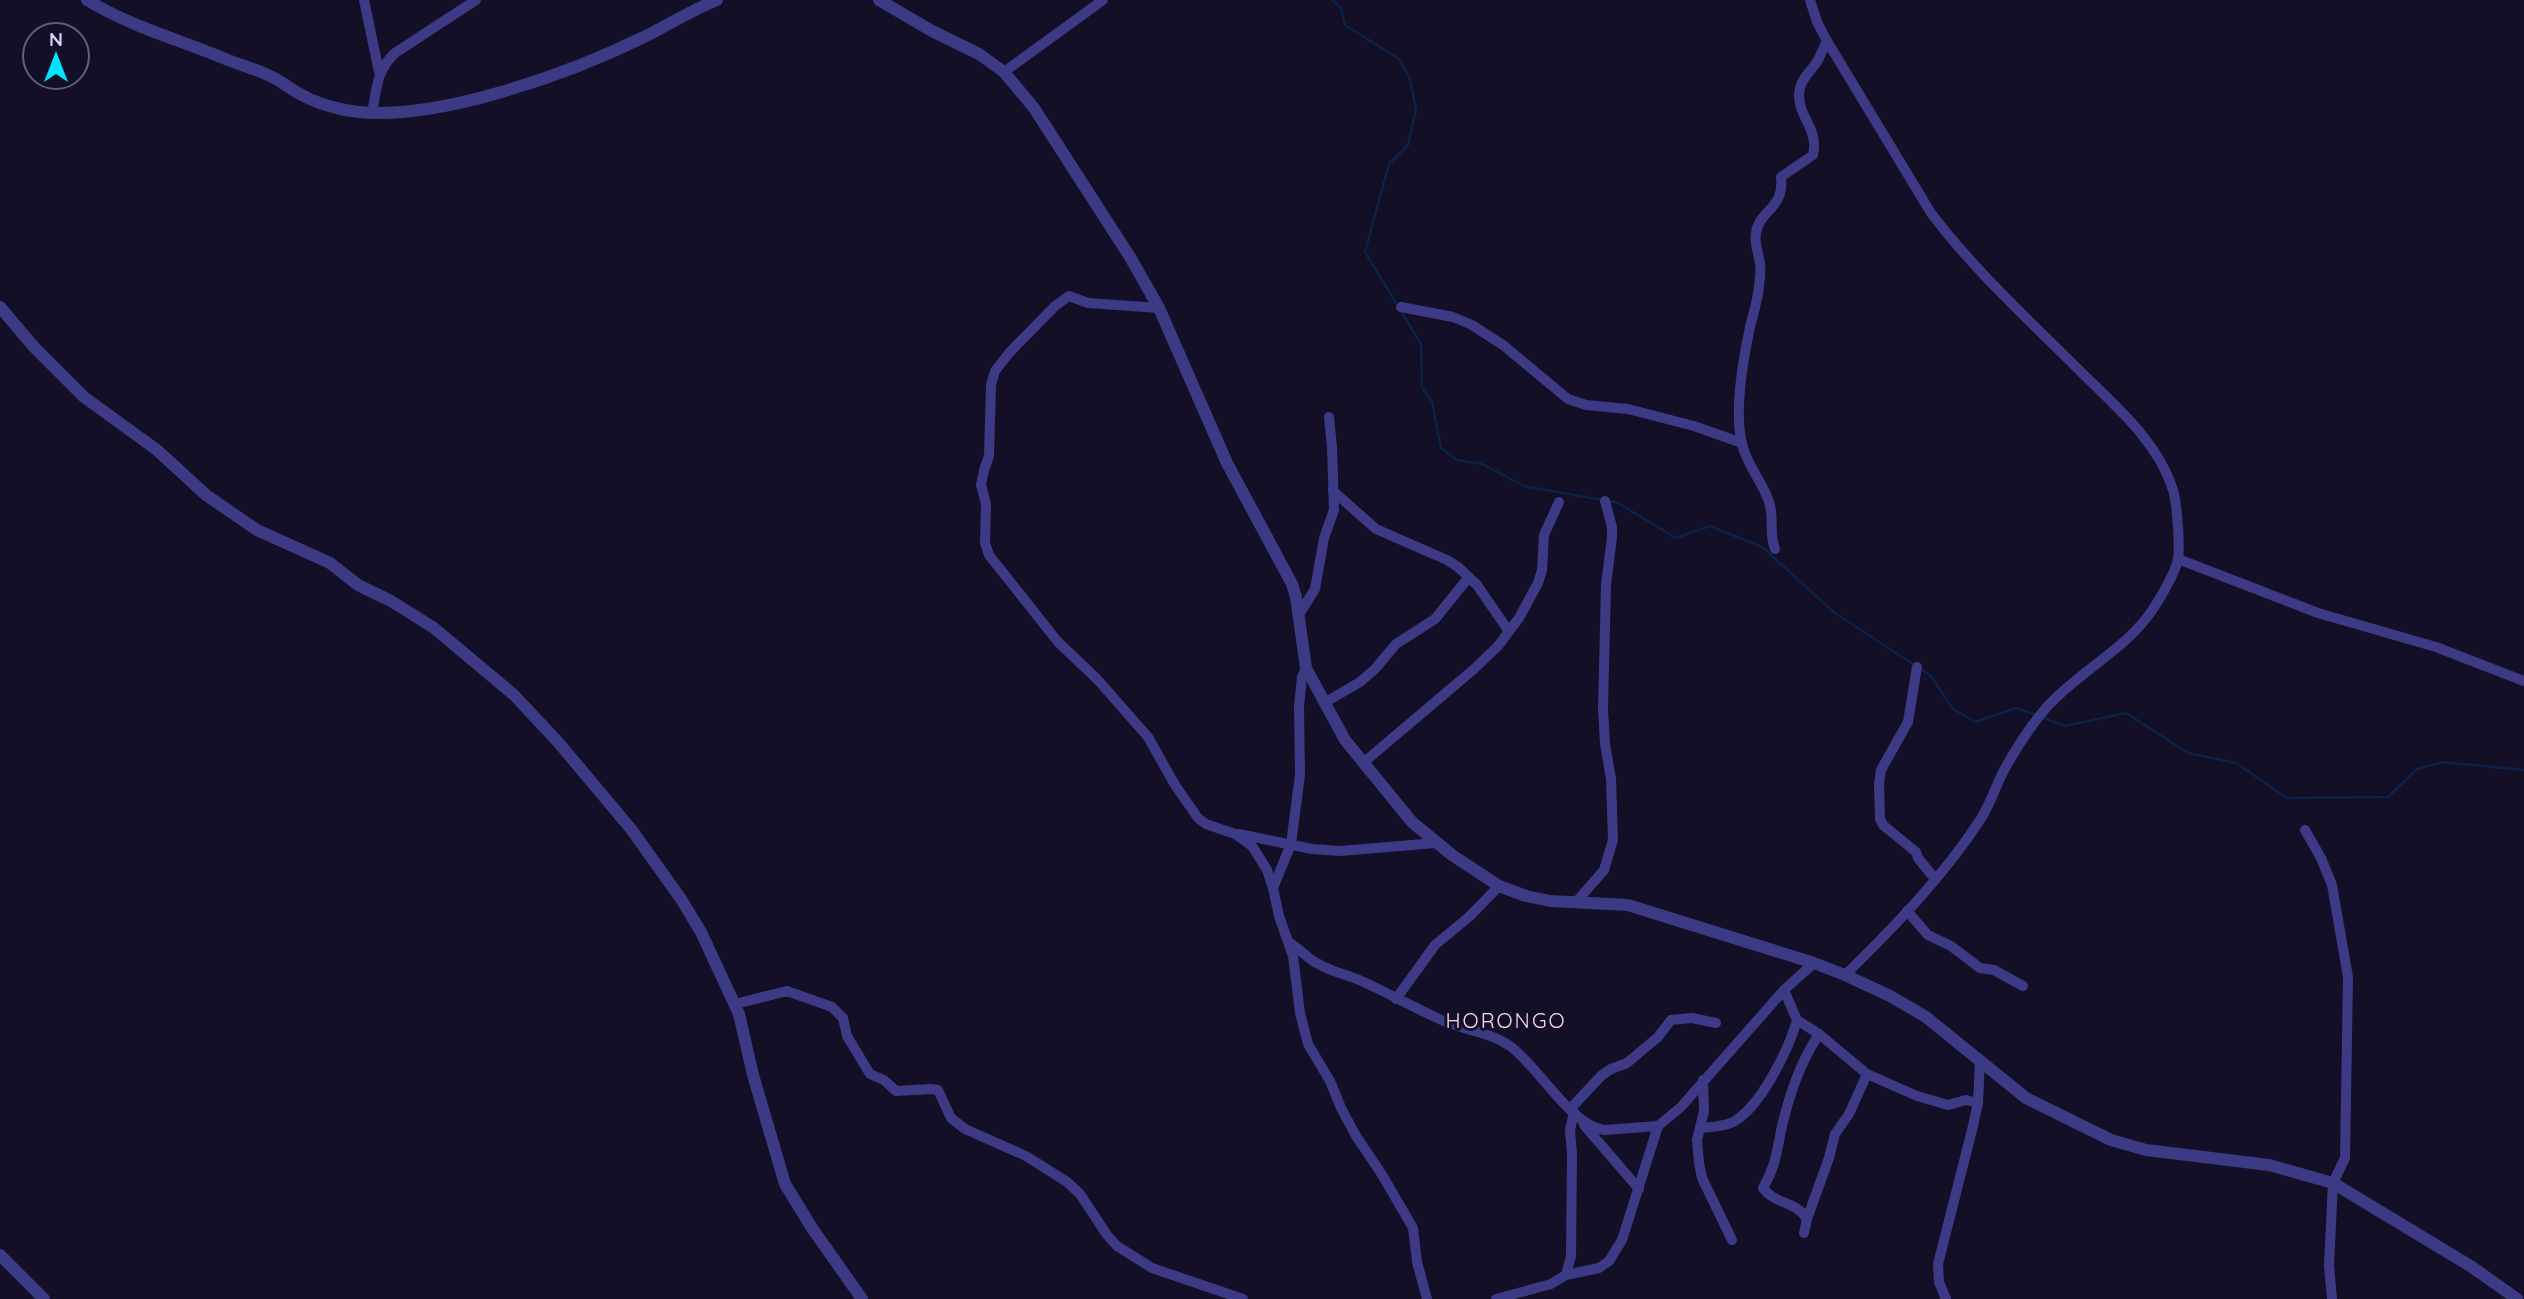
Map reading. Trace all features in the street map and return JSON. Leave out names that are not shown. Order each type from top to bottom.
[{"type":"street","points":[[87,0],[142,29],[267,74],[320,103],[345,110],[372,113],[426,108],[489,95],[583,64],[717,0]]},
{"type":"street","points":[[364,0],[379,72]]},
{"type":"street","points":[[372,113],[379,72],[384,64],[395,53],[476,0]]},
{"type":"street","points":[[879,0],[979,54],[1004,72],[1026,97],[1059,145],[1159,308],[1227,463],[1292,584],[1306,668],[1324,703],[1345,740],[1363,763],[1412,822],[1436,843],[1499,886],[1526,896],[1550,901],[1629,905],[1845,975],[1926,1017],[2026,1098],[2111,1140],[2146,1150],[2269,1165],[2333,1183],[2472,1266],[2517,1299]]},
{"type":"street","points":[[1004,72],[1103,0]]},
{"type":"street","points":[[1810,0],[1827,41],[1931,213],[1949,236],[2127,417],[2168,476],[2174,493],[2178,559],[2142,624],[2129,638],[2064,689],[2046,708],[2004,771],[1982,818],[1935,879],[1845,975]]},
{"type":"street","points":[[1775,550],[1770,536],[1772,518],[1769,502],[1752,470],[1742,443],[1742,377],[1761,265],[1756,230],[1783,190],[1781,177],[1813,155],[1816,141],[1801,107],[1799,92],[1803,80],[1816,63],[1827,41]]},
{"type":"street","points":[[1159,308],[1088,303],[1069,296],[1055,306],[998,366],[991,385],[989,456],[981,485],[986,504],[985,543],[989,555],[1058,642],[1097,679],[1148,737],[1175,785],[1198,818],[1206,824],[1235,834],[1340,851],[1436,843]]},
{"type":"street","points":[[0,307],[34,347],[84,397],[157,450],[206,495],[257,530],[330,563],[358,585],[391,601],[434,628],[514,695],[575,761],[662,871],[701,932],[734,1004],[785,1184],[862,1299]]},
{"type":"street","points":[[1401,307],[1453,317],[1472,326],[1503,345],[1568,399],[1586,405],[1628,409],[1694,426],[1742,443]]},
{"type":"street","points":[[1298,616],[1315,589],[1324,538],[1334,510],[1329,417]]},
{"type":"street","points":[[1333,491],[1376,529],[1447,560],[1469,577],[1508,630]]},
{"type":"street","points":[[1577,901],[1604,870],[1613,840],[1611,779],[1603,709],[1606,585],[1612,537],[1605,501]]},
{"type":"street","points":[[1363,763],[1498,646],[1538,583],[1542,570],[1544,536],[1559,502]]},
{"type":"street","points":[[2178,559],[2318,613],[2436,647],[2524,681]]},
{"type":"street","points":[[1324,703],[1360,682],[1396,644],[1435,619],[1469,577]]},
{"type":"street","points":[[1917,667],[1908,722],[1881,770],[1880,819],[1884,828],[1916,852],[1935,879]]},
{"type":"street","points":[[1273,888],[1292,844],[1300,775],[1299,706],[1306,668]]},
{"type":"street","points":[[2305,830],[2332,885],[2348,977],[2345,1158],[2333,1183],[2329,1265],[2332,1299]]},
{"type":"street","points":[[1235,834],[1252,846],[1267,870],[1279,916],[1290,943],[1300,1013],[1308,1044],[1330,1081],[1356,1136],[1381,1172],[1413,1228],[1419,1273],[1427,1299]]},
{"type":"street","points":[[1396,999],[1435,945],[1499,886]]},
{"type":"street","points":[[1907,911],[1928,935],[1951,946],[1980,968],[1994,970],[2023,986]]},
{"type":"street","points":[[1290,943],[1326,968],[1453,1025],[1496,1037],[1512,1047],[1639,1189]]},
{"type":"street","points":[[1496,1299],[1551,1284],[1566,1275],[1599,1268],[1609,1261],[1622,1240],[1658,1126],[1681,1107],[1784,990],[1814,963]]},
{"type":"street","points":[[1784,990],[1797,1020],[1819,1034],[1867,1074],[1917,1096],[1948,1105],[1966,1100],[1978,1103]]},
{"type":"street","points":[[734,1004],[787,991],[832,1007],[843,1018],[846,1036],[870,1074],[884,1080],[896,1091],[937,1090],[947,1112],[965,1129],[1026,1156],[1067,1182],[1080,1194],[1117,1246],[1139,1261],[1243,1299]]},
{"type":"street","points":[[1566,1275],[1571,1256],[1570,1129],[1574,1114],[1602,1075],[1628,1063],[1650,1044],[1671,1020],[1692,1018],[1716,1023]]},
{"type":"street","points":[[1700,1128],[1730,1124],[1762,1094],[1788,1045],[1797,1020]]},
{"type":"street","points":[[1807,1219],[1800,1209],[1773,1198],[1763,1188],[1776,1162],[1793,1084],[1819,1034]]},
{"type":"street","points":[[1946,1299],[1939,1283],[1937,1264],[1948,1231],[1956,1186],[1978,1103],[1980,1060]]},
{"type":"street","points":[[1804,1233],[1835,1135],[1849,1114],[1867,1074]]},
{"type":"street","points":[[1703,1080],[1704,1111],[1697,1144],[1702,1178],[1732,1240]]},
{"type":"street","points":[[1574,1114],[1600,1129],[1658,1126]]},
{"type":"street","points":[[0,1255],[44,1299]]},
{"type":"waterway","points":[[1332,0],[1341,8],[1345,25],[1399,59],[1409,76],[1416,109],[1408,145],[1389,164],[1365,252],[1421,344],[1422,388],[1432,402],[1441,448],[1457,460],[1482,464],[1524,486],[1602,500]]},
{"type":"waterway","points":[[1609,501],[1618,503],[1676,538],[1710,526],[1762,547],[1835,613],[1931,676],[1952,708],[1975,722],[2016,708],[2036,715]]},
{"type":"waterway","points":[[2042,717],[2064,726],[2126,713],[2188,753],[2236,763],[2287,798],[2388,797],[2417,769],[2442,762],[2524,770]]},
{"type":"district","name":"HORONGO","points":[[1506,1020]]}]
